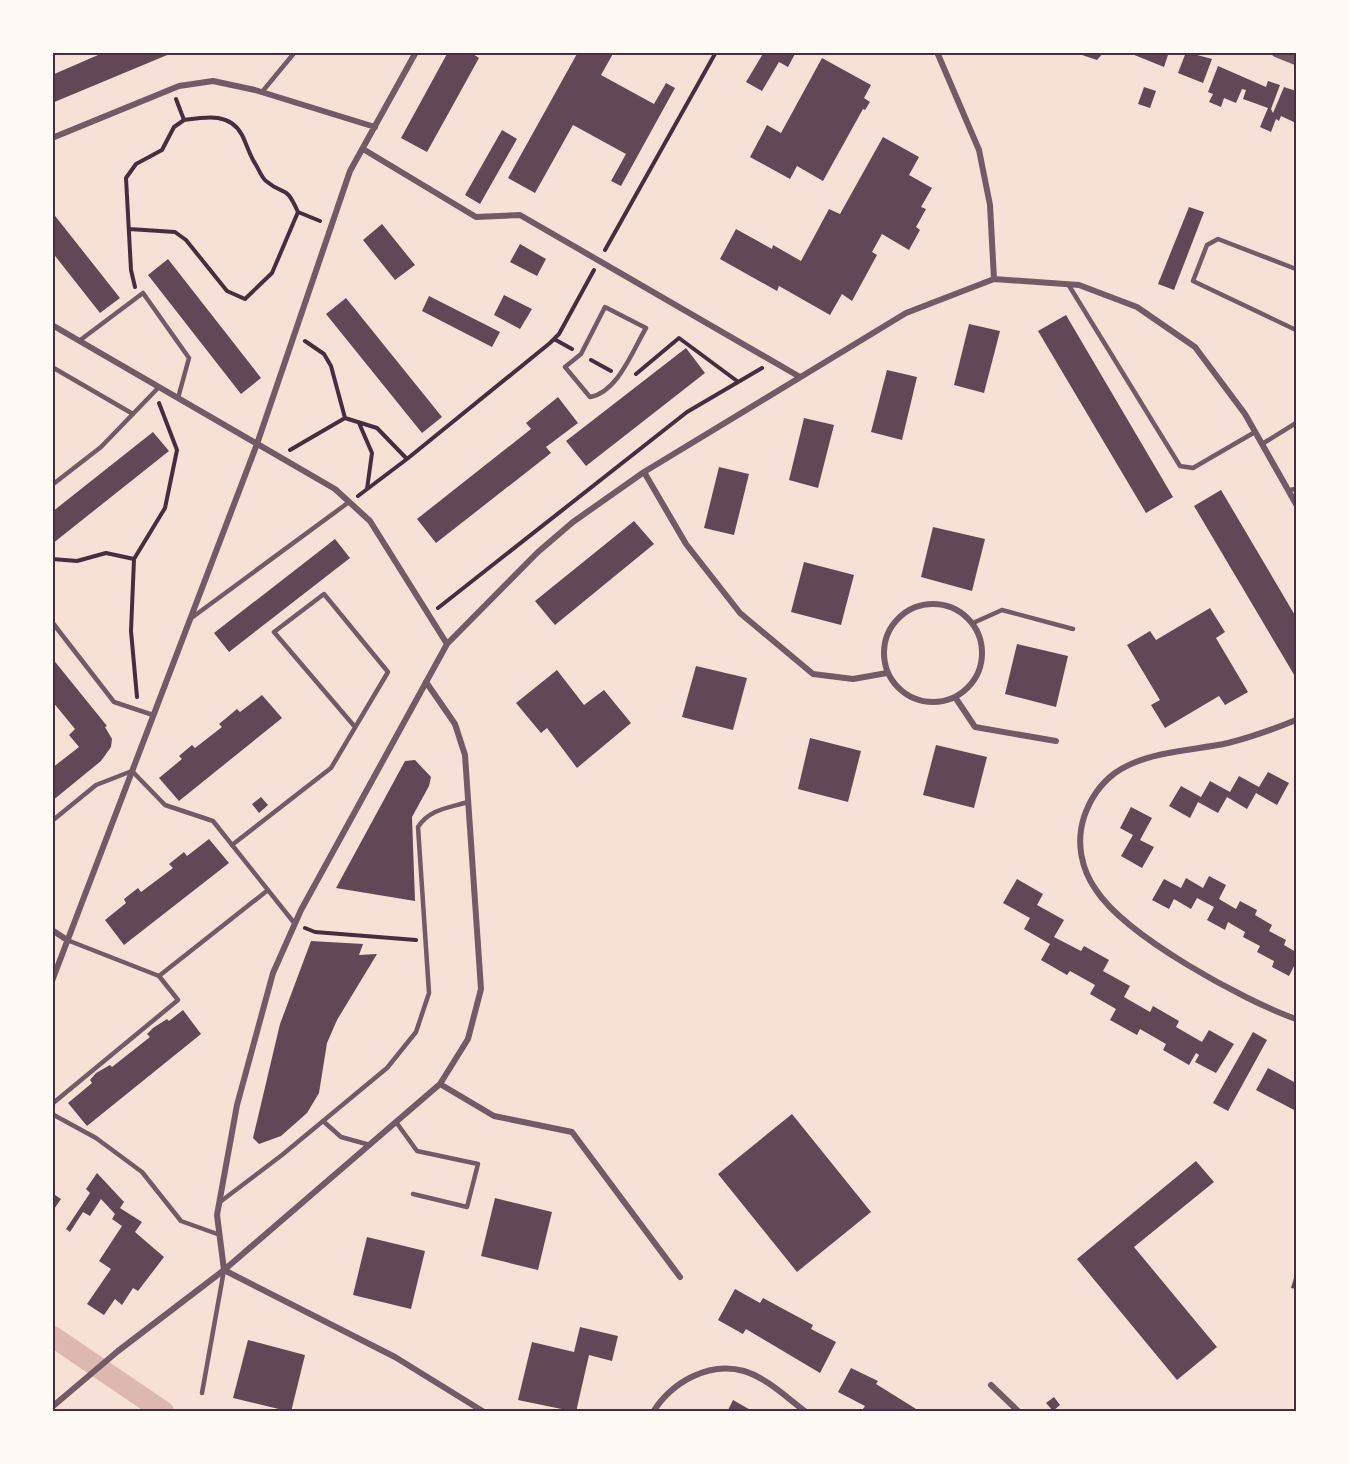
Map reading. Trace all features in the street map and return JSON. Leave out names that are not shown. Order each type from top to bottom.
[{"type":"street","points":[[52,981],[257,444],[350,171],[416,52]]},
{"type":"street","points":[[937,52],[979,150],[990,205],[994,279]]},
{"type":"street","points":[[1276,52],[1296,60]]},
{"type":"street","points":[[52,138],[173,89],[213,81],[262,92],[375,127]]},
{"type":"street","points":[[363,149],[476,217],[520,215],[800,377]]},
{"type":"street","points":[[224,1270],[217,1215],[240,1094],[273,973],[295,924],[447,644],[537,552],[573,522],[644,472],[906,313],[994,279],[1079,285],[1137,307],[1195,347],[1255,432],[1296,504]]},
{"type":"street","points":[[52,325],[157,390],[178,398],[335,489],[369,521],[447,644]]},
{"type":"street","points":[[644,472],[687,544],[740,613],[813,674],[853,679],[887,673]]},
{"type":"street","points":[[921,604],[950,606],[973,623],[983,650],[976,678],[955,698],[929,703],[904,693],[887,673],[884,645],[897,619],[921,604]]},
{"type":"street","points":[[52,1407],[109,1359],[224,1270],[440,1084],[468,1039],[481,989],[465,755],[455,724],[426,682]]},
{"type":"street","points":[[955,698],[975,727],[1056,741]]},
{"type":"street","points":[[1296,720],[1252,737],[1132,763],[1097,789],[1088,804],[1081,825],[1080,843],[1086,874],[1096,890],[1118,915],[1179,958],[1234,991],[1296,1019]]},
{"type":"street","points":[[52,930],[67,940]]},
{"type":"street","points":[[440,1084],[494,1116],[572,1132],[680,1277]]},
{"type":"street","points":[[224,1270],[395,1357],[481,1411]]},
{"type":"street","points":[[653,1412],[680,1383],[703,1372],[734,1369],[745,1371],[765,1381],[806,1412]]},
{"type":"street","points":[[991,1385],[1019,1412]]},
{"type":"lane","points":[[262,92],[295,52]]},
{"type":"lane","points":[[1296,269],[1218,239],[1207,245],[1193,281],[1296,330]]},
{"type":"lane","points":[[1068,284],[1180,466],[1193,468],[1255,432]]},
{"type":"lane","points":[[79,341],[143,293],[189,358],[178,398]]},
{"type":"lane","points":[[605,307],[646,328],[619,375],[598,395],[590,397],[565,367],[581,354],[605,307]]},
{"type":"lane","points":[[52,367],[134,414]]},
{"type":"lane","points":[[52,485],[101,447],[157,390]]},
{"type":"lane","points":[[1262,444],[1296,423]]},
{"type":"lane","points":[[1289,490],[1296,489]]},
{"type":"lane","points":[[190,620],[349,502]]},
{"type":"lane","points":[[232,845],[331,768],[355,728],[388,672],[324,594],[274,632],[355,728]]},
{"type":"lane","points":[[973,623],[1002,610],[1073,629]]},
{"type":"lane","points":[[52,622],[114,702],[153,715]]},
{"type":"lane","points":[[52,821],[96,785],[132,771],[165,805],[213,821],[295,924]]},
{"type":"lane","points":[[219,1202],[387,1068],[416,1032],[429,993],[418,827],[425,817],[434,811],[468,802]]},
{"type":"lane","points":[[159,976],[268,891]]},
{"type":"lane","points":[[52,1104],[178,1000],[159,976],[67,940]]},
{"type":"lane","points":[[52,1114],[96,1138],[142,1172],[182,1221],[220,1235]]},
{"type":"lane","points":[[323,1121],[340,1137],[370,1145]]},
{"type":"lane","points":[[396,1122],[417,1151],[478,1164],[467,1207],[413,1194]]},
{"type":"lane","points":[[202,1393],[224,1270]]},
{"type":"path","points":[[349,502],[407,459],[554,339],[717,52]]},
{"type":"path","points":[[173,89],[184,120]]},
{"type":"path","points":[[138,297],[131,270],[126,178],[136,164],[162,150],[174,127],[184,120],[206,117],[224,118],[242,134],[247,151],[265,181],[287,191],[298,212],[332,225]]},
{"type":"path","points":[[129,229],[176,232],[186,240],[227,291],[245,299],[272,273],[298,212]]},
{"type":"path","points":[[295,334],[324,354],[331,366],[345,418]]},
{"type":"path","points":[[554,339],[624,379],[632,377],[679,338],[737,381]]},
{"type":"path","points":[[427,614],[447,603],[687,412],[773,362]]},
{"type":"path","points":[[138,710],[131,631],[134,559],[165,508],[177,450],[157,390]]},
{"type":"path","points":[[277,456],[345,418],[376,428],[407,459]]},
{"type":"path","points":[[358,422],[372,453],[367,489]]},
{"type":"path","points":[[52,560],[77,561],[106,553],[134,559]]},
{"type":"path","points":[[295,924],[315,932],[426,941]]},
{"type":"building","points":[[105,52],[172,53],[52,103],[52,75]]},
{"type":"building","points":[[448,52],[470,52],[479,58],[427,152],[401,138]]},
{"type":"building","points":[[578,52],[614,52],[601,75],[654,104],[666,83],[675,88],[621,186],[611,181],[626,154],[573,125],[535,193],[508,178]]},
{"type":"building","points":[[764,52],[796,52],[788,67],[779,62],[762,91],[746,82]]},
{"type":"building","points":[[1076,52],[1104,52],[1097,60],[1076,53]]},
{"type":"building","points":[[1127,52],[1169,52],[1164,67]]},
{"type":"building","points":[[1186,52],[1212,59],[1203,83],[1178,73]]},
{"type":"building","points":[[822,58],[871,85],[864,98],[870,102],[865,110],[863,109],[823,181],[797,166],[790,179],[750,157],[767,125],[781,133]]},
{"type":"building","points":[[1218,66],[1266,87],[1268,81],[1280,85],[1271,109],[1273,113],[1284,87],[1296,91],[1296,123],[1281,116],[1279,121],[1276,119],[1271,132],[1260,127],[1268,108],[1243,99],[1246,90],[1242,89],[1236,103],[1224,98],[1221,107],[1209,102],[1213,94],[1208,92]]},
{"type":"building","points":[[1144,87],[1156,91],[1150,108],[1138,104]]},
{"type":"building","points":[[502,130],[517,139],[480,204],[465,195]]},
{"type":"building","points":[[883,137],[919,157],[909,175],[932,188],[921,207],[926,209],[916,227],[920,230],[909,250],[882,234],[872,252],[877,255],[852,301],[842,294],[830,315],[779,286],[777,291],[720,259],[736,229],[772,249],[773,245],[801,261],[829,209],[840,214]]},
{"type":"building","points":[[1189,207],[1204,212],[1174,290],[1158,284]]},
{"type":"building","points":[[52,212],[120,298],[100,313],[52,252]]},
{"type":"building","points":[[382,224],[415,265],[395,280],[363,240]]},
{"type":"building","points":[[520,244],[546,259],[537,276],[510,262]]},
{"type":"building","points":[[168,259],[261,378],[241,394],[148,275]]},
{"type":"building","points":[[504,295],[532,309],[520,329],[494,315]]},
{"type":"building","points":[[429,296],[500,332],[492,347],[422,311]]},
{"type":"building","points":[[346,298],[442,417],[422,433],[326,314]]},
{"type":"building","points":[[1066,315],[1173,497],[1146,513],[1038,331]]},
{"type":"building","points":[[969,324],[1000,331],[984,393],[954,385]]},
{"type":"building","points":[[686,348],[705,373],[586,466],[566,441]]},
{"type":"building","points":[[887,370],[917,377],[902,440],[871,432]]},
{"type":"building","points":[[558,397],[578,423],[546,447],[551,453],[436,543],[417,519],[531,429],[526,423]]},
{"type":"building","points":[[804,418],[834,425],[818,488],[789,480]]},
{"type":"building","points":[[153,432],[169,451],[52,544],[52,512]]},
{"type":"building","points":[[719,467],[749,474],[734,535],[704,528]]},
{"type":"building","points":[[1221,490],[1296,617],[1296,678],[1194,506]]},
{"type":"building","points":[[634,521],[654,544],[555,625],[535,601]]},
{"type":"building","points":[[933,527],[985,539],[972,591],[921,577]]},
{"type":"building","points":[[335,539],[350,558],[229,652],[214,633]]},
{"type":"building","points":[[804,562],[854,575],[841,625],[791,612]]},
{"type":"building","points":[[1210,608],[1225,632],[1216,638],[1248,692],[1225,705],[1219,696],[1165,728],[1151,705],[1160,700],[1127,645],[1150,631],[1156,640]]},
{"type":"building","points":[[1017,644],[1068,656],[1056,707],[1005,694]]},
{"type":"building","points":[[52,658],[107,726],[105,727],[112,739],[111,747],[101,761],[52,801],[52,768],[79,747],[69,735],[75,729],[52,701]]},
{"type":"building","points":[[696,666],[747,678],[733,730],[682,717]]},
{"type":"building","points":[[557,670],[584,705],[604,690],[631,723],[577,768],[547,728],[541,733],[516,703]]},
{"type":"building","points":[[262,695],[282,718],[179,801],[159,778],[182,759],[179,756],[192,745],[195,748],[222,727],[219,724],[237,709],[240,712]]},
{"type":"building","points":[[810,738],[861,751],[848,802],[798,789]]},
{"type":"building","points":[[936,745],[987,757],[974,808],[923,795]]},
{"type":"building","points":[[415,760],[431,777],[429,786],[412,817],[415,901],[336,888],[405,761]]},
{"type":"building","points":[[1268,772],[1289,783],[1277,805],[1256,793],[1247,809],[1227,797],[1218,813],[1198,802],[1190,818],[1169,806],[1181,786],[1201,797],[1210,781],[1230,792],[1239,776],[1259,787]]},
{"type":"building","points":[[261,797],[268,805],[259,813],[252,804]]},
{"type":"building","points":[[1131,807],[1152,818],[1140,840],[1154,847],[1142,868],[1121,856],[1133,835],[1120,828]]},
{"type":"building","points":[[209,839],[229,863],[124,945],[105,920],[126,903],[124,899],[138,888],[141,892],[173,868],[169,864],[184,852],[187,856]]},
{"type":"building","points":[[1209,876],[1226,885],[1219,899],[1236,909],[1240,901],[1257,910],[1255,915],[1272,925],[1269,931],[1286,940],[1284,945],[1296,952],[1296,962],[1289,976],[1272,967],[1274,961],[1257,952],[1260,946],[1243,937],[1245,932],[1228,922],[1225,930],[1207,920],[1214,907],[1197,898],[1191,909],[1174,899],[1169,909],[1152,900],[1164,879],[1181,888],[1186,878],[1203,888]]},
{"type":"building","points":[[1017,879],[1043,894],[1037,905],[1064,920],[1054,937],[1081,951],[1084,946],[1109,960],[1103,971],[1130,986],[1124,997],[1150,1012],[1153,1006],[1179,1021],[1176,1027],[1202,1042],[1209,1030],[1234,1044],[1216,1073],[1195,1062],[1199,1055],[1196,1053],[1189,1065],[1163,1050],[1166,1044],[1140,1029],[1137,1035],[1110,1020],[1116,1009],[1090,994],[1095,985],[1070,971],[1067,975],[1041,960],[1050,944],[1024,929],[1030,918],[1003,903]]},
{"type":"building","points":[[311,941],[363,944],[359,955],[377,954],[337,1020],[327,1043],[319,1093],[307,1113],[281,1136],[259,1144],[253,1138],[280,1024]]},
{"type":"building","points":[[183,1010],[201,1034],[87,1126],[68,1103],[92,1083],[90,1080],[96,1073],[110,1065],[112,1067],[150,1037],[147,1034],[153,1028],[167,1019],[169,1021]]},
{"type":"building","points":[[1253,1032],[1267,1040],[1228,1111],[1213,1103]]},
{"type":"building","points":[[1268,1068],[1296,1083],[1296,1111],[1256,1090]]},
{"type":"building","points":[[792,1114],[871,1212],[797,1272],[718,1174]]},
{"type":"building","points":[[1196,1161],[1214,1182],[1134,1247],[1217,1347],[1177,1380],[1077,1259]]},
{"type":"building","points":[[97,1173],[124,1202],[120,1208],[142,1222],[135,1232],[164,1257],[138,1291],[133,1288],[122,1305],[115,1299],[104,1315],[87,1304],[111,1269],[99,1261],[122,1226],[112,1219],[115,1214],[101,1199],[90,1216],[83,1212],[70,1232],[66,1229],[90,1193],[86,1189]]},
{"type":"building","points":[[52,1193],[61,1199],[52,1212]]},
{"type":"building","points":[[495,1198],[552,1212],[538,1270],[481,1256]]},
{"type":"building","points":[[367,1237],[425,1251],[411,1309],[353,1295]]},
{"type":"building","points":[[1296,1271],[1296,1289],[1291,1288]]},
{"type":"building","points":[[735,1289],[760,1303],[763,1298],[813,1325],[811,1329],[836,1342],[820,1373],[746,1329],[743,1334],[718,1320]]},
{"type":"building","points":[[580,1327],[618,1336],[612,1361],[589,1355],[576,1412],[518,1400],[532,1342],[574,1352]]},
{"type":"building","points":[[248,1340],[305,1355],[291,1412],[233,1398]]},
{"type":"building","points":[[851,1368],[878,1381],[876,1384],[921,1412],[869,1412],[863,1409],[865,1406],[838,1392]]},
{"type":"building","points":[[1054,1397],[1060,1405],[1053,1411],[1046,1403]]},
{"type":"building","points":[[733,1400],[754,1412],[727,1412]]},
{"type":"waterway","points":[[52,1336],[164,1412]]}]
